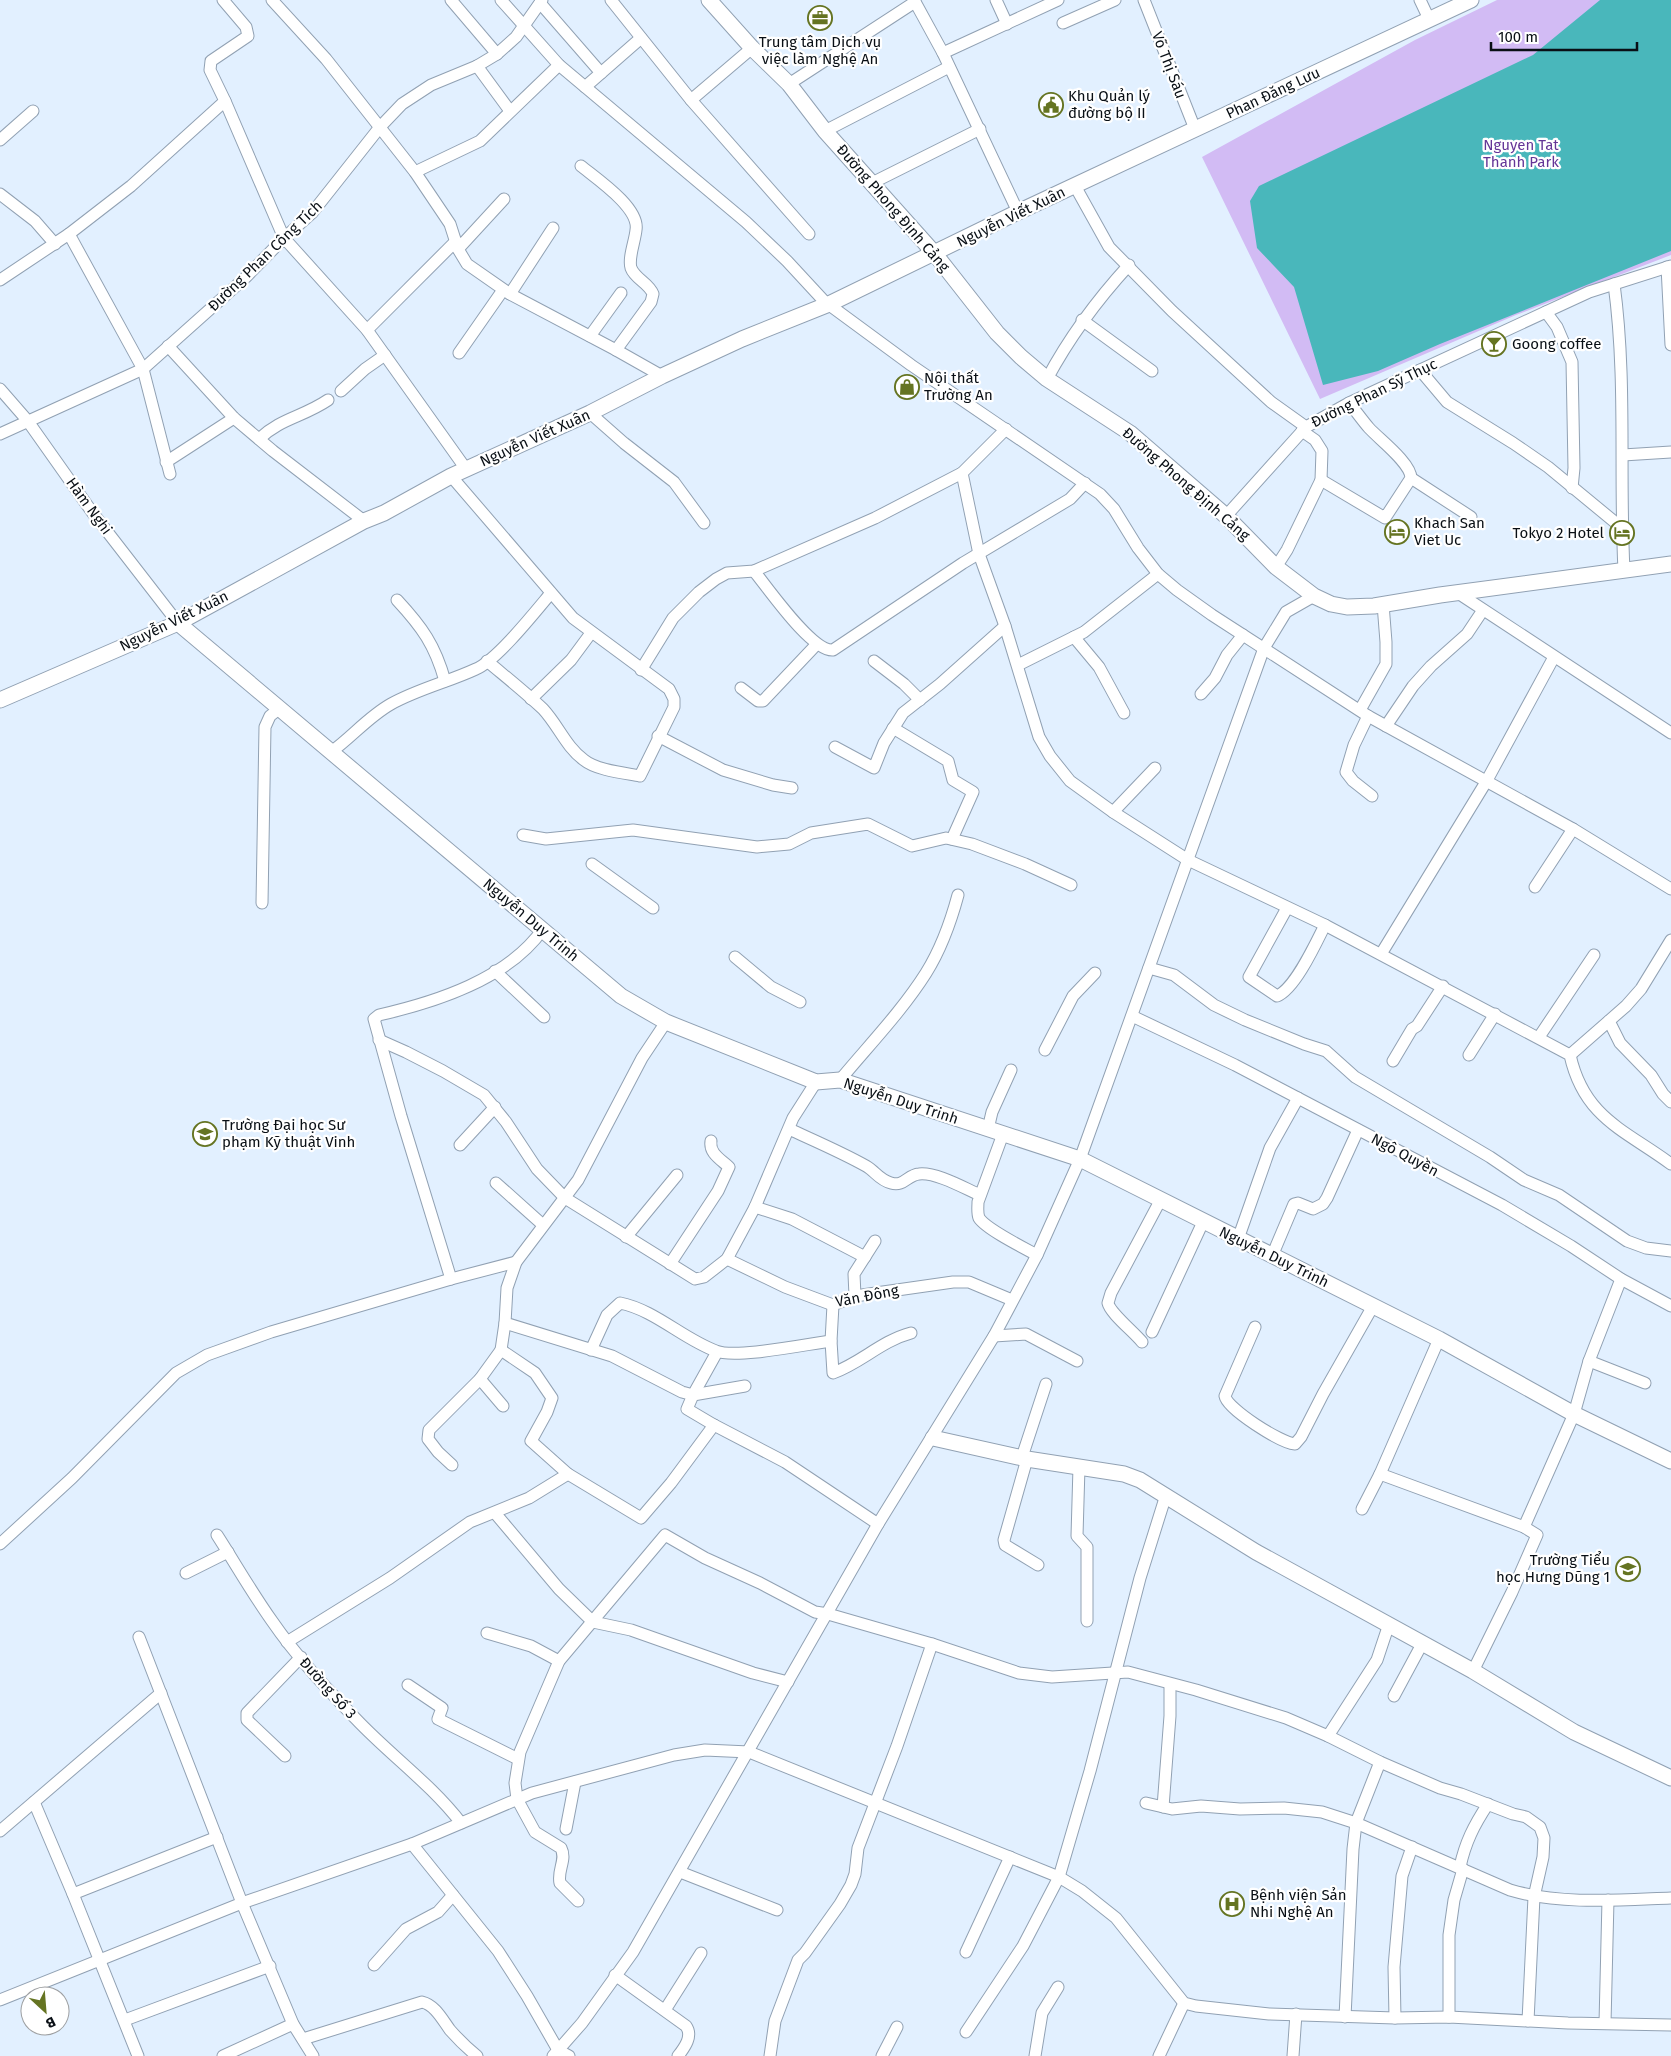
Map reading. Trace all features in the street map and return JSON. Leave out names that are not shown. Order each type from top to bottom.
[{"type":"street","points":[[224,0],[248,32],[245,39],[210,64],[210,70],[284,238],[368,330],[466,469]]},
{"type":"street","points":[[272,0],[326,59],[415,172],[450,224],[457,245],[467,264],[506,292],[662,376]]},
{"type":"street","points":[[451,0],[497,54]]},
{"type":"street","points":[[501,0],[559,65],[746,222],[829,304],[911,366],[1100,494],[1114,509],[1143,555],[1158,574],[1184,596],[1364,713],[1572,829],[1671,889]]},
{"type":"street","points":[[611,0],[691,100],[809,234]]},
{"type":"street","name":"Đường Phong Định Cảng","points":[[709,0],[752,48],[789,84],[825,131],[935,254],[997,333],[1020,357],[1047,379],[1130,433],[1226,516],[1276,567],[1314,596],[1331,604],[1347,607],[1383,604],[1458,592],[1671,564]]},
{"type":"street","points":[[996,0],[1007,24]]},
{"type":"street","points":[[943,53],[1058,0]]},
{"type":"street","points":[[1063,23],[1115,0]]},
{"type":"street","name":"Võ Thị Sáu","points":[[1144,0],[1195,129]]},
{"type":"street","points":[[1420,0],[1429,20]]},
{"type":"street","name":"Phan Đăng Lưu","points":[[1075,186],[1471,0]]},
{"type":"street","points":[[789,84],[915,1],[943,53],[1018,212]]},
{"type":"street","points":[[541,2],[602,73]]},
{"type":"street","name":"Đường Phan Công Tích","points":[[0,434],[27,420],[143,369],[246,278],[284,238],[312,213],[380,127],[402,104],[431,85],[477,66],[497,54],[516,37],[541,2]]},
{"type":"street","points":[[585,87],[642,38]]},
{"type":"street","points":[[691,100],[752,48]]},
{"type":"street","points":[[415,172],[480,141],[559,65]]},
{"type":"street","points":[[477,66],[510,111]]},
{"type":"street","points":[[825,131],[949,67]]},
{"type":"street","points":[[0,280],[70,234],[130,186],[225,101]]},
{"type":"street","points":[[0,140],[33,111]]},
{"type":"street","points":[[872,183],[980,129]]},
{"type":"street","points":[[581,166],[612,191],[635,218],[637,228],[630,265],[634,273],[650,288],[653,294],[651,302],[616,350]]},
{"type":"street","name":"Nguyễn Viết Xuân","points":[[0,700],[178,623],[364,521],[384,513],[451,476],[590,413],[662,376],[742,339],[829,304],[1075,186]]},
{"type":"street","name":"Đường Phan Sỹ Thục","points":[[1075,186],[1109,247],[1172,310],[1264,396],[1304,429],[1349,403],[1590,292],[1669,266]]},
{"type":"street","points":[[0,194],[35,221],[55,244]]},
{"type":"street","points":[[368,330],[504,199]]},
{"type":"street","points":[[458,353],[553,228]]},
{"type":"street","points":[[70,234],[143,369],[170,474]]},
{"type":"street","points":[[1047,379],[1082,320],[1129,265]]},
{"type":"street","points":[[1669,266],[1671,345]]},
{"type":"street","points":[[1614,284],[1619,318],[1624,570]]},
{"type":"street","points":[[590,336],[621,293]]},
{"type":"street","points":[[1546,312],[1566,346],[1574,371],[1572,488]]},
{"type":"street","points":[[1082,320],[1152,370]]},
{"type":"street","points":[[168,346],[234,418],[364,521]]},
{"type":"street","points":[[341,391],[385,355]]},
{"type":"street","points":[[1420,370],[1447,402],[1513,443],[1622,528]]},
{"type":"street","name":"Hàm Nghi","points":[[0,389],[27,420],[92,512],[178,623]]},
{"type":"street","points":[[259,439],[271,427],[316,408],[328,400]]},
{"type":"street","points":[[1349,403],[1368,426],[1403,462],[1411,478],[1471,517]]},
{"type":"street","points":[[590,413],[624,443],[674,482],[704,523]]},
{"type":"street","points":[[166,462],[234,418]]},
{"type":"street","points":[[641,670],[673,618],[699,592],[727,573],[754,571],[875,518],[962,473],[1006,429]]},
{"type":"street","points":[[1226,516],[1304,429],[1315,440],[1322,451],[1320,480],[1287,550],[1276,567]]},
{"type":"street","points":[[1623,455],[1671,452]]},
{"type":"street","points":[[962,473],[979,554],[1018,665],[1039,737],[1050,756],[1070,781],[1113,812],[1188,860],[1325,925],[1570,1055],[1588,1100],[1610,1123],[1671,1164]]},
{"type":"street","points":[[451,476],[573,618],[669,689],[674,699],[674,707],[658,736],[640,776],[590,764],[570,747],[548,716],[532,699],[487,662]]},
{"type":"street","points":[[1320,480],[1385,518],[1411,478]]},
{"type":"street","points":[[754,571],[816,645],[826,651],[833,650],[963,563],[1070,499],[1085,483]]},
{"type":"street","points":[[1018,665],[1074,637],[1100,621],[1158,574]]},
{"type":"street","points":[[1458,592],[1671,733]]},
{"type":"street","points":[[331,752],[380,711],[404,698],[476,669],[487,662],[531,617],[550,593]]},
{"type":"street","points":[[556,2053],[582,2023],[633,1952],[878,1524],[933,1438],[994,1336],[1037,1255],[1080,1159],[1264,648],[1286,612],[1314,596]]},
{"type":"street","points":[[396,600],[418,623],[436,653],[445,681]]},
{"type":"street","points":[[1372,796],[1353,782],[1346,772],[1364,713],[1386,664],[1383,604]]},
{"type":"street","points":[[1386,726],[1413,686],[1431,666],[1467,634],[1483,610]]},
{"type":"street","name":"Nguyễn Duy Trinh","points":[[178,623],[621,996],[666,1022],[816,1082],[840,1080],[1080,1159],[1160,1201],[1439,1339],[1574,1414],[1671,1461]]},
{"type":"street","points":[[835,747],[874,768],[884,744],[903,713],[1005,626]]},
{"type":"street","points":[[532,699],[571,660],[591,633]]},
{"type":"street","points":[[1201,694],[1215,678],[1227,655],[1242,635]]},
{"type":"street","points":[[1074,637],[1099,667],[1110,684],[1124,713]]},
{"type":"street","points":[[741,688],[758,701],[764,702],[816,645]]},
{"type":"street","points":[[1381,954],[1486,782],[1554,657]]},
{"type":"street","points":[[874,661],[904,684],[920,700]]},
{"type":"street","points":[[262,898],[265,727],[270,716],[280,708]]},
{"type":"street","points":[[893,728],[948,761],[953,780],[973,792],[952,839]]},
{"type":"street","points":[[658,736],[723,770],[792,788]]},
{"type":"street","points":[[1113,812],[1155,768]]},
{"type":"street","points":[[523,835],[546,838],[633,830],[757,847],[788,844],[810,833],[868,824],[912,846],[946,838],[972,844],[1025,864],[1071,885]]},
{"type":"street","points":[[1535,887],[1572,829]]},
{"type":"street","points":[[592,864],[653,908]]},
{"type":"street","points":[[840,1080],[910,996],[927,971],[952,916],[958,895]]},
{"type":"street","points":[[1287,908],[1249,977],[1271,994],[1280,995],[1303,968],[1325,925]]},
{"type":"street","points":[[450,1279],[374,1019],[379,1014],[416,1005],[454,992],[495,971],[525,951],[543,929]]},
{"type":"street","points":[[1570,1055],[1626,1006],[1641,989],[1671,940]]},
{"type":"street","points":[[1538,1037],[1594,955]]},
{"type":"street","points":[[735,957],[771,987],[800,1002]]},
{"type":"street","points":[[1149,968],[1174,975],[1214,1005],[1245,1020],[1304,1044],[1326,1050],[1355,1077],[1490,1157],[1524,1180],[1559,1195],[1627,1241],[1646,1248],[1671,1251]]},
{"type":"street","points":[[495,971],[544,1017]]},
{"type":"street","points":[[1045,1050],[1073,996],[1095,973]]},
{"type":"street","points":[[1393,1061],[1412,1028],[1417,1026],[1443,986]]},
{"type":"street","points":[[1468,1055],[1495,1014]]},
{"type":"street","name":"Ngô Quyền","points":[[1132,1016],[1235,1065],[1536,1224],[1621,1279],[1671,1306]]},
{"type":"street","points":[[1609,1021],[1620,1043],[1651,1075],[1663,1094],[1671,1102]]},
{"type":"street","points":[[452,1465],[428,1439],[430,1430],[480,1379],[501,1350],[507,1288],[516,1262],[578,1180],[642,1058],[666,1022]]},
{"type":"street","points":[[379,1040],[473,1087],[495,1107],[538,1170],[565,1198],[695,1279],[704,1277],[727,1259],[755,1208],[793,1118],[816,1082]]},
{"type":"street","points":[[988,1129],[992,1112],[1011,1070]]},
{"type":"street","points":[[1238,1239],[1270,1148],[1298,1098]]},
{"type":"street","points":[[460,1145],[495,1107]]},
{"type":"street","points":[[789,1129],[866,1166],[876,1176],[888,1183],[900,1184],[914,1175],[924,1174],[980,1195]]},
{"type":"street","points":[[1272,1256],[1294,1204],[1298,1203],[1313,1209],[1323,1204],[1358,1130]]},
{"type":"street","points":[[1003,1134],[980,1195],[978,1214],[980,1220],[1037,1255]]},
{"type":"street","points":[[670,1264],[718,1191],[729,1167],[713,1153],[710,1146],[711,1141]]},
{"type":"street","points":[[626,1237],[677,1175]]},
{"type":"street","points":[[496,1183],[543,1225]]},
{"type":"street","points":[[1142,1342],[1127,1324],[1112,1312],[1108,1303],[1111,1293],[1160,1201]]},
{"type":"street","points":[[755,1208],[792,1219],[865,1257]]},
{"type":"street","points":[[1152,1332],[1203,1222]]},
{"type":"street","points":[[855,1296],[854,1274],[875,1241]]},
{"type":"street","name":"Văn Đông","points":[[727,1259],[785,1287],[833,1306],[855,1296],[953,1282],[968,1282],[1012,1300]]},
{"type":"street","points":[[0,1544],[72,1478],[176,1374],[207,1355],[271,1332],[450,1279],[516,1262]]},
{"type":"street","points":[[1524,1527],[1574,1414],[1589,1361],[1621,1279]]},
{"type":"street","points":[[591,1350],[607,1315],[620,1304],[629,1305],[717,1352],[752,1352],[831,1341]]},
{"type":"street","points":[[833,1306],[831,1341],[833,1373],[845,1369],[894,1337],[910,1333]]},
{"type":"street","points":[[1255,1327],[1225,1396],[1226,1401],[1233,1408],[1274,1435],[1289,1444],[1295,1444],[1302,1437],[1322,1394],[1373,1306]]},
{"type":"street","points":[[505,1323],[627,1363],[672,1387],[692,1395],[745,1386]]},
{"type":"street","points":[[994,1336],[1026,1334],[1077,1361]]},
{"type":"street","points":[[1362,1508],[1380,1474],[1439,1339]]},
{"type":"street","points":[[501,1350],[535,1373],[552,1398],[547,1412],[531,1440],[568,1474],[641,1518],[671,1483],[714,1425]]},
{"type":"street","points":[[717,1352],[692,1395],[687,1409],[785,1462],[878,1524]]},
{"type":"street","points":[[1589,1361],[1645,1383]]},
{"type":"street","points":[[480,1379],[503,1406]]},
{"type":"street","points":[[1038,1565],[1005,1544],[1004,1540],[1024,1458],[1046,1384]]},
{"type":"street","points":[[933,1438],[1024,1458],[1124,1474],[1166,1495],[1264,1556],[1472,1671],[1574,1732],[1671,1778]]},
{"type":"street","points":[[1080,1467],[1077,1536],[1088,1548],[1087,1621]]},
{"type":"street","points":[[287,1642],[390,1578],[470,1522],[529,1498],[568,1474]]},
{"type":"street","points":[[1380,1474],[1524,1527],[1537,1535],[1512,1592],[1472,1671]]},
{"type":"street","points":[[966,2032],[1023,1946],[1059,1877],[1090,1771],[1114,1672],[1166,1495]]},
{"type":"street","points":[[495,1513],[559,1589],[594,1622],[631,1630],[753,1673],[788,1682]]},
{"type":"street","name":"Đường Số 3","points":[[216,1535],[287,1642],[356,1720],[440,1797],[461,1823]]},
{"type":"street","points":[[578,1900],[560,1883],[560,1872],[564,1858],[561,1848],[535,1832],[517,1799],[515,1783],[518,1759],[559,1661],[665,1536],[705,1558],[760,1583],[815,1612],[828,1614],[932,1644],[1019,1674],[1035,1676],[1128,1672],[1241,1703],[1286,1718],[1440,1788],[1526,1817],[1540,1827],[1544,1838],[1543,1856],[1534,1897],[1528,2021]]},
{"type":"street","points":[[186,1573],[228,1552]]},
{"type":"street","points":[[1328,1736],[1377,1660],[1389,1624]]},
{"type":"street","points":[[487,1633],[531,1646],[559,1661]]},
{"type":"street","points":[[139,1637],[242,1903],[293,2024],[313,2056]]},
{"type":"street","points":[[770,2056],[775,2021],[798,1960],[847,1894],[855,1874],[858,1848],[898,1746],[932,1644]]},
{"type":"street","points":[[1394,1696],[1422,1644]]},
{"type":"street","points":[[285,1756],[248,1720],[247,1714],[301,1657]]},
{"type":"street","points":[[1163,1808],[1170,1716],[1170,1684]]},
{"type":"street","points":[[408,1685],[442,1708],[438,1719],[518,1759]]},
{"type":"street","points":[[0,1831],[161,1693]]},
{"type":"street","points":[[0,2000],[242,1903],[412,1844],[517,1799],[549,1788],[674,1755],[705,1750],[749,1752],[1059,1877],[1082,1890],[1116,1918],[1184,2003],[1269,2014],[1395,2018],[1449,2017],[1671,2025]]},
{"type":"street","points":[[1345,2017],[1353,1849],[1356,1823],[1380,1762]]},
{"type":"street","points":[[566,1828],[575,1782]]},
{"type":"street","points":[[34,1802],[125,2020],[138,2056]]},
{"type":"street","points":[[1146,1803],[1163,1808],[1201,1806],[1284,1808],[1322,1812],[1356,1823],[1510,1890],[1534,1897],[1608,1900],[1671,1898]]},
{"type":"street","points":[[1449,2017],[1449,1935],[1454,1900],[1465,1844],[1488,1804]]},
{"type":"street","points":[[73,1894],[217,1837]]},
{"type":"street","points":[[412,1844],[498,1951],[527,1996],[556,2053]]},
{"type":"street","points":[[1395,2018],[1394,1967],[1402,1876],[1412,1847]]},
{"type":"street","points":[[966,1952],[1010,1857]]},
{"type":"street","points":[[680,1872],[777,1910]]},
{"type":"street","points":[[374,1965],[406,1929],[438,1912],[453,1895]]},
{"type":"street","points":[[1605,2023],[1608,1900]]},
{"type":"street","points":[[665,2010],[701,1953]]},
{"type":"street","points":[[125,2020],[270,1966]]},
{"type":"street","points":[[615,1975],[680,2021],[689,2030],[690,2037],[678,2056]]},
{"type":"street","points":[[1035,2056],[1042,2013],[1058,1987]]},
{"type":"street","points":[[303,2039],[422,2002],[428,2003],[434,2008],[476,2056]]},
{"type":"street","points":[[1159,2056],[1184,2003]]},
{"type":"street","points":[[1293,2056],[1296,2014]]},
{"type":"street","points":[[223,2056],[293,2024]]},
{"type":"street","points":[[882,2056],[897,2027]]},
{"type":"street","points":[[556,2053],[569,2056]]},
{"type":"green space","name":"Nguyen Tat Thanh Park","points":[[1497,0],[1671,0],[1671,255],[1516,315],[1320,399],[1202,157],[1415,40]]},
{"type":"water","name":"Nguyen Tat Thanh Park","points":[[1600,0],[1671,0],[1671,251],[1378,371],[1323,385],[1294,287],[1257,248],[1250,201],[1259,186],[1533,55]]},
{"type":"place","name":"Trung tâm Dịch vụ việc làm Nghệ An","points":[[820,18]]},
{"type":"place","name":"Khu Quản lý đường bộ II","points":[[1051,105]]},
{"type":"place","name":"Goong coffee","points":[[1494,344]]},
{"type":"place","name":"Nội thất Trường An","points":[[907,387]]},
{"type":"place","name":"Khach San Viet Uc","points":[[1397,532]]},
{"type":"place","name":"Tokyo 2 Hotel","points":[[1622,533]]},
{"type":"place","name":"Trường Đại học Sư phạm Kỹ thuật Vinh","points":[[205,1134]]},
{"type":"place","name":"Trường Tiểu học Hưng Dũng 1","points":[[1628,1569]]},
{"type":"place","name":"Bệnh viện Sản Nhi Nghệ An","points":[[1232,1904]]}]
